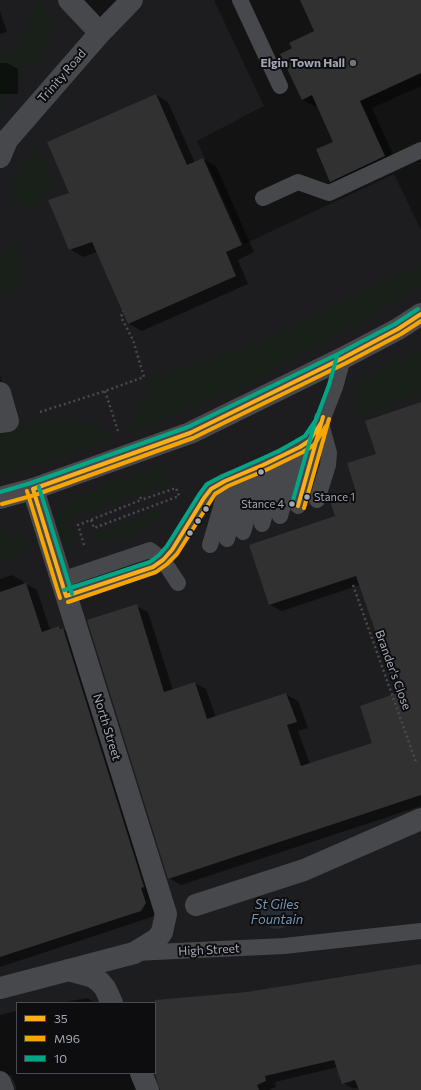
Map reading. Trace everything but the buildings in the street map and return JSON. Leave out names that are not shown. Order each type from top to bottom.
[{"type":"highway","points":[[0,498],[32,490],[190,433],[343,358],[398,329],[421,314]]},
{"type":"highway","points":[[398,329],[421,322]]},
{"type":"street","points":[[69,0],[100,33]]},
{"type":"street","name":"Trinity Road","points":[[0,157],[7,140],[100,33],[132,0]]},
{"type":"street","points":[[0,393],[8,420],[0,422]]},
{"type":"street","name":"North Street","points":[[32,490],[166,914],[162,932],[157,939],[134,953]]},
{"type":"street","points":[[196,905],[304,870],[421,819]]},
{"type":"street","name":"High Street","points":[[0,988],[134,953]]},
{"type":"street","points":[[68,970],[93,977],[100,982],[105,988],[112,1002]]},
{"type":"street","points":[[141,1074],[148,1090]]},
{"type":"street","points":[[0,1082],[3,1090]]},
{"type":"lane","points":[[240,0],[280,86]]},
{"type":"lane","points":[[263,198],[298,182],[329,193],[421,150]]},
{"type":"lane","points":[[298,506],[321,423],[335,387],[343,358]]},
{"type":"lane","points":[[64,588],[138,572],[153,567],[163,560],[172,550],[211,489],[300,447],[309,441],[321,423]]},
{"type":"lane","points":[[317,500],[328,465],[329,453],[321,423]]},
{"type":"lane","points":[[280,516],[300,447]]},
{"type":"lane","points":[[262,524],[282,456]]},
{"type":"lane","points":[[243,532],[263,465]]},
{"type":"lane","points":[[227,539],[245,473]]},
{"type":"lane","points":[[210,545],[229,480]]},
{"type":"lane","points":[[64,588],[150,550],[163,560],[178,583],[156,572],[138,572]]},
{"type":"lane","name":"High Street","points":[[134,953],[284,946],[421,931]]},
{"type":"path","points":[[40,412],[144,377],[133,340],[121,317],[123,311]]},
{"type":"path","points":[[106,391],[120,435]]},
{"type":"path","points":[[84,545],[78,525],[141,500],[176,488],[179,496],[94,528],[91,520]]},
{"type":"path","points":[[140,494],[141,500]]},
{"type":"path","name":"Brander's Close","points":[[353,585],[416,762]]},
{"type":"shaded area","points":[[0,0],[64,0],[95,33],[0,147]]},
{"type":"shaded area","points":[[37,0],[39,0],[48,10],[50,16],[52,25],[49,42],[43,52],[23,74],[0,107],[0,52],[21,44]]},
{"type":"shaded area","points":[[137,0],[214,0],[264,106],[197,141],[244,244],[394,174],[421,230],[421,1090],[0,1090],[0,407],[9,404],[0,375],[0,165]]},
{"type":"shaded area","points":[[38,146],[55,186],[31,210],[15,201],[11,191],[23,168]]},
{"type":"shaded area","points":[[20,244],[25,261],[16,264],[23,288],[0,293],[0,255],[8,248]]},
{"type":"shaded area","points":[[421,265],[421,287],[248,385],[127,433],[151,378],[248,347]]},
{"type":"shaded area","points":[[421,352],[421,393],[362,413],[355,392],[362,379],[368,373]]},
{"type":"shaded area","points":[[50,419],[87,422],[115,438],[0,475],[0,431]]},
{"type":"shaded area","points":[[157,466],[167,471],[177,481],[68,519],[75,540],[67,557],[55,514],[60,506],[72,498]]},
{"type":"shaded area","points":[[178,504],[154,521],[119,539],[97,542],[90,534]]},
{"type":"shaded area","points":[[0,528],[16,534],[27,542],[31,550],[0,559]]},
{"type":"water","name":"St Giles Fountain","points":[[274,897],[280,897],[289,901],[293,913],[289,925],[280,929],[274,929],[265,925],[261,916],[261,910],[265,901]]},
{"type":"transit line","name":"10","points":[[0,492],[31,483],[188,427],[340,353],[395,324],[418,309]]},
{"type":"transit line","name":"35","points":[[33,489],[190,433],[343,358],[398,329],[421,314]]},
{"type":"transit line","name":"M96","points":[[2,504],[35,495],[193,438],[346,363],[401,334],[421,321]]},
{"type":"transit line","name":"10","points":[[64,590],[150,562],[167,546],[207,484],[279,451],[305,436],[316,420],[329,385],[337,356]]},
{"type":"transit line","name":"10","points":[[292,504],[317,415]]},
{"type":"transit line","name":"35","points":[[298,506],[323,417]]},
{"type":"transit line","name":"M96","points":[[304,508],[329,419]]},
{"type":"transit line","name":"35","points":[[66,596],[153,567],[163,560],[172,550],[211,489],[225,481],[300,447],[309,441],[321,423]]},
{"type":"transit line","name":"M96","points":[[68,602],[156,572],[177,554],[215,494],[228,486],[303,452],[314,445],[326,426]]},
{"type":"transit line","name":"10","points":[[39,487],[72,594]]},
{"type":"transit line","name":"35","points":[[33,489],[66,596]]},
{"type":"transit line","name":"M96","points":[[27,491],[60,598]]},
{"type":"place","name":"Elgin Town Hall","points":[[353,63]]},
{"type":"place","name":"Stance 1","points":[[307,497]]},
{"type":"place","name":"Stance 4","points":[[292,504]]}]
